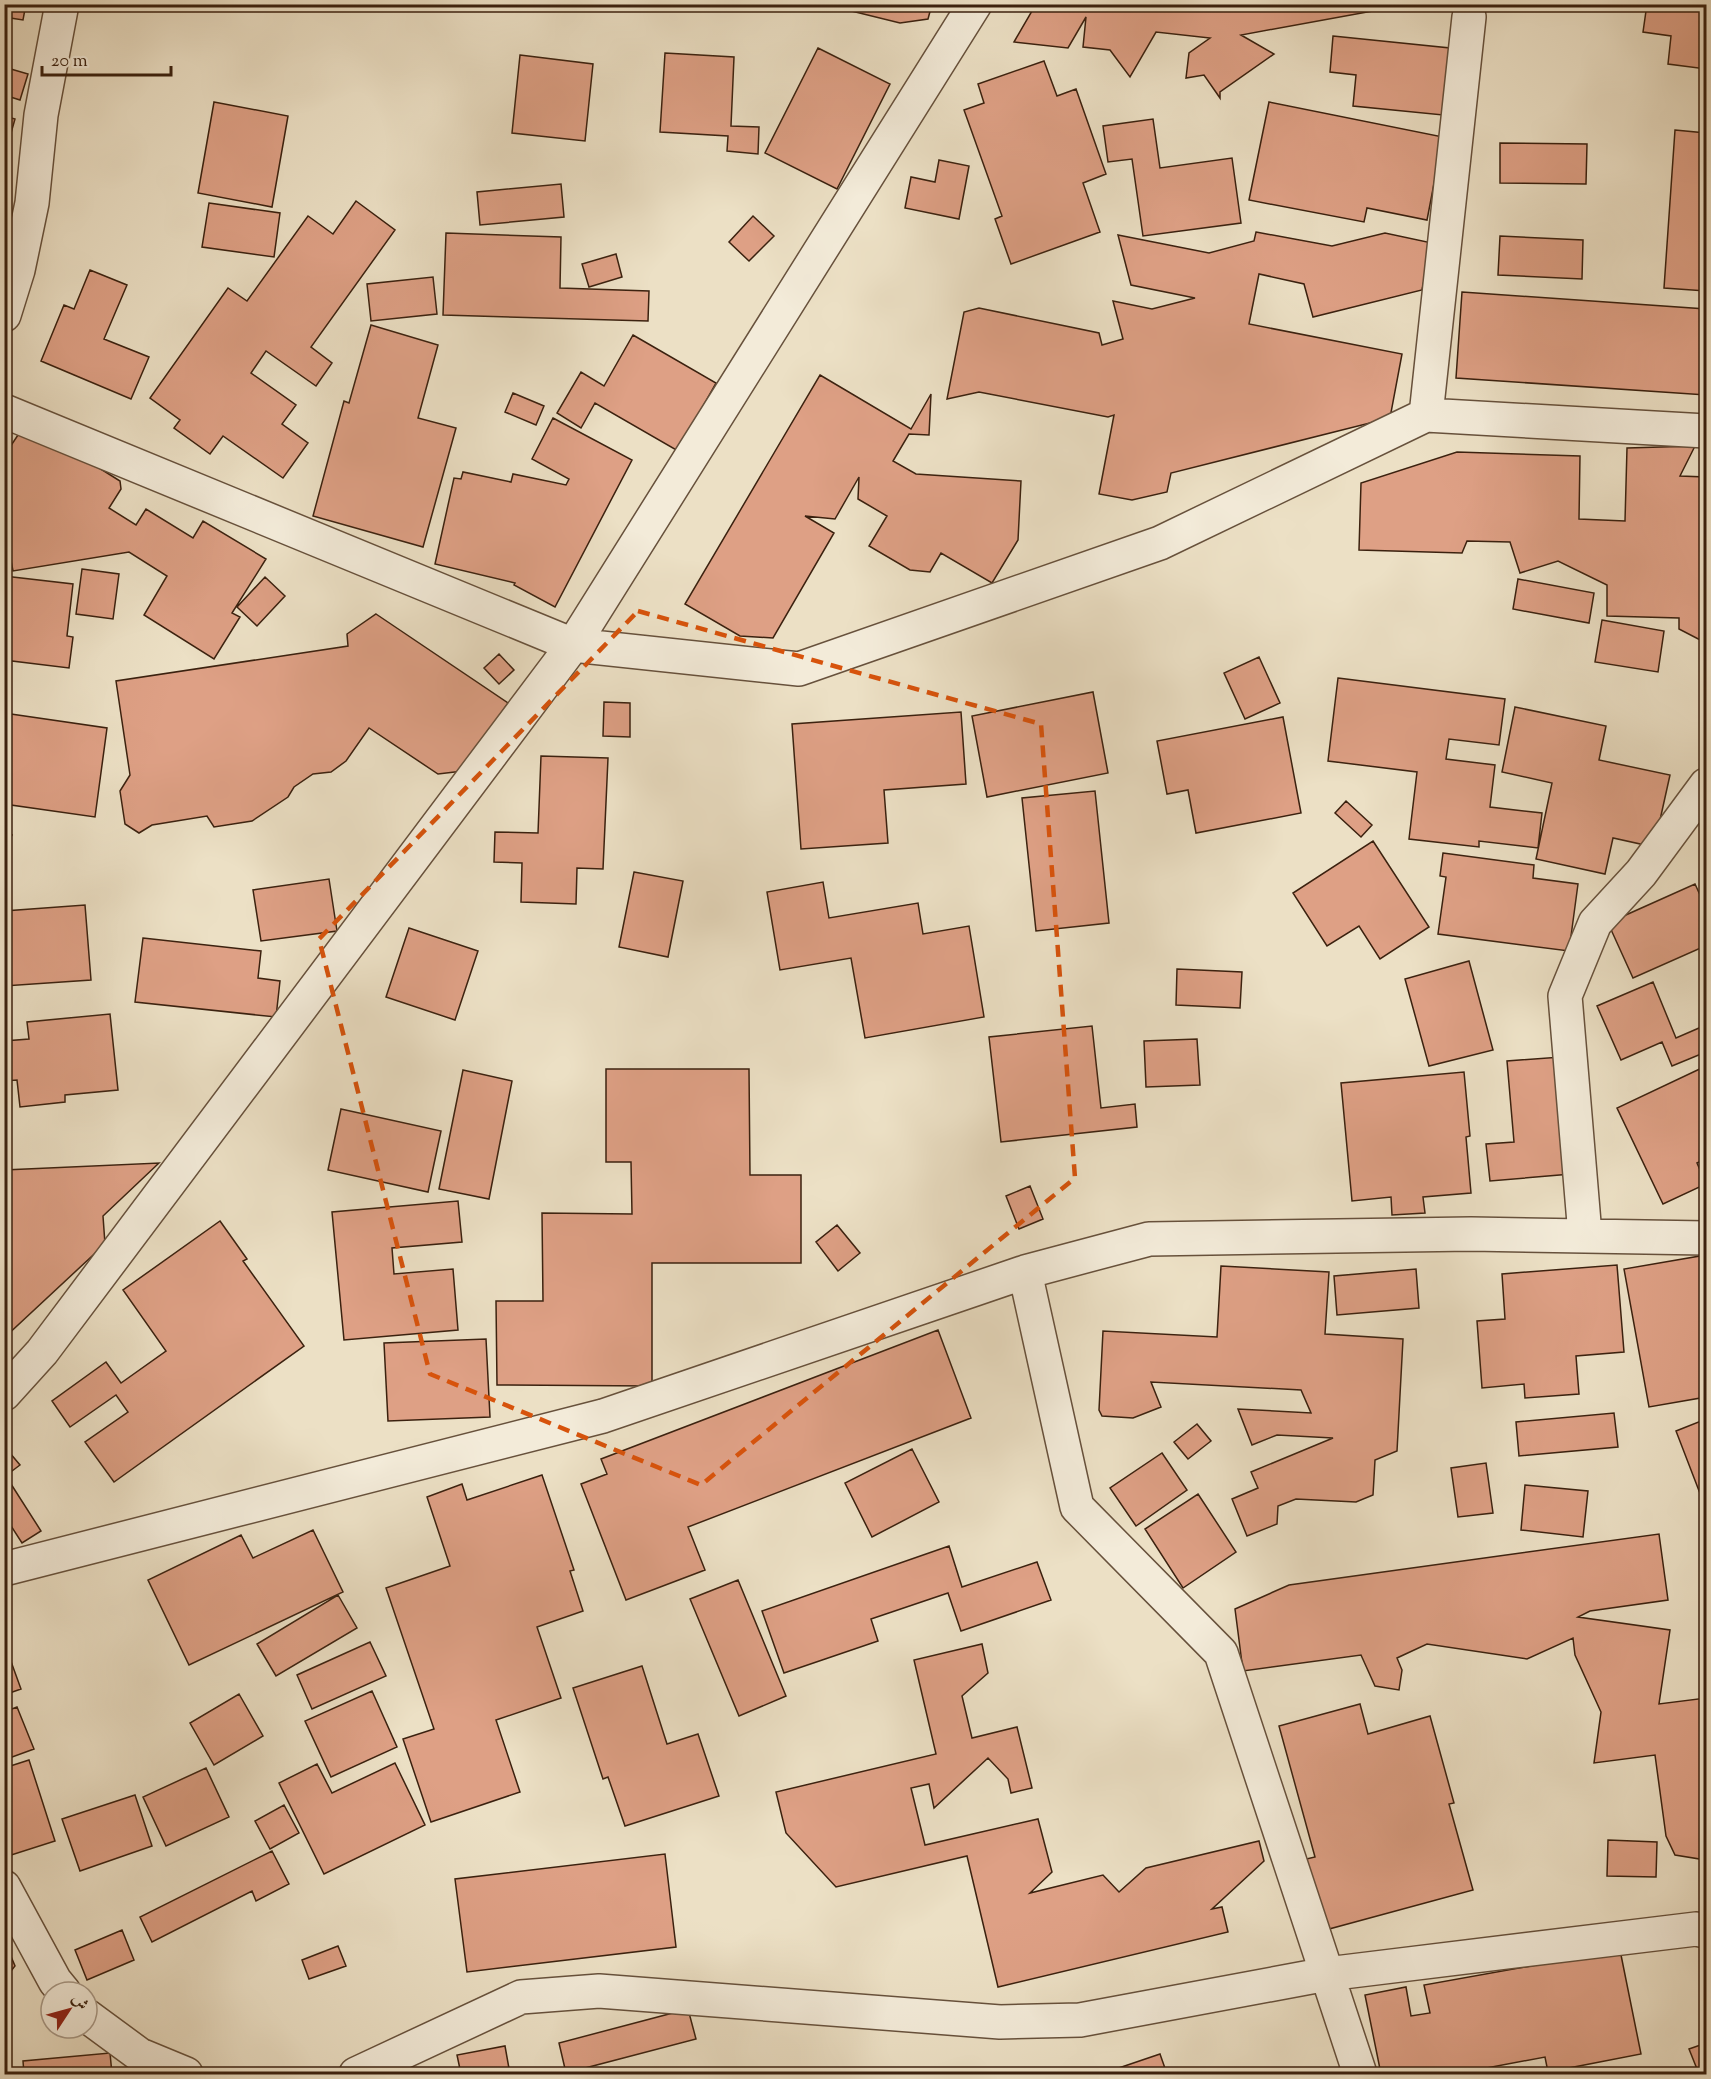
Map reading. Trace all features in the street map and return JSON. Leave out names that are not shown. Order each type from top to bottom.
[{"type":"street","points":[[4,315],[18,270],[32,203],[41,115],[62,4]]},
{"type":"street","points":[[4,1394],[42,1352],[573,645],[975,4]]},
{"type":"street","points":[[1426,415],[1469,17]]},
{"type":"street","points":[[4,411],[573,645],[799,669],[1160,543],[1426,415],[1707,431]]},
{"type":"street","points":[[1585,1235],[1565,996],[1595,923],[1641,873],[1707,785]]},
{"type":"street","points":[[4,1569],[603,1416],[1025,1272],[1149,1239],[1471,1234],[1707,1238]]},
{"type":"street","points":[[1025,1272],[1077,1507],[1221,1653],[1360,2074]]},
{"type":"street","points":[[4,1887],[54,1980]]},
{"type":"street","points":[[356,2074],[521,1997],[599,1991],[1011,2022],[1080,2020],[1327,1974],[1696,1929],[1707,1931]]},
{"type":"street","points":[[99,2025],[140,2055],[186,2074]]},
{"type":"highlighted area","points":[[638,611],[1041,724],[1075,1178],[701,1485],[430,1374],[319,939]]},
{"type":"building","points":[[4,4],[26,4],[23,20],[4,17]]},
{"type":"building","points":[[823,4],[932,4],[928,19],[900,23]]},
{"type":"building","points":[[1036,4],[1411,4],[1241,35],[1274,54],[1220,92],[1220,98],[1204,75],[1186,78],[1189,53],[1210,38],[1156,32],[1130,77],[1110,50],[1083,47],[1086,17],[1068,48],[1014,42]]},
{"type":"building","points":[[1647,4],[1706,4],[1706,69],[1668,64],[1671,36],[1643,32]]},
{"type":"building","points":[[1333,36],[1450,48],[1443,115],[1353,106],[1356,75],[1330,72]]},
{"type":"building","points":[[818,48],[890,84],[837,189],[765,153]]},
{"type":"building","points":[[665,53],[734,57],[731,126],[759,127],[758,154],[727,151],[728,136],[660,132]]},
{"type":"building","points":[[520,55],[593,64],[585,141],[512,133]]},
{"type":"building","points":[[1044,61],[1057,96],[1076,89],[1106,174],[1083,183],[1100,232],[1011,264],[995,219],[1002,216],[964,110],[984,103],[978,84]]},
{"type":"building","points":[[4,67],[28,74],[20,100],[4,95]]},
{"type":"building","points":[[214,102],[288,116],[272,207],[198,193]]},
{"type":"building","points":[[1269,102],[1443,137],[1427,220],[1367,208],[1364,222],[1249,200]]},
{"type":"building","points":[[4,116],[15,119],[7,147],[4,146]]},
{"type":"building","points":[[1153,119],[1160,168],[1232,158],[1241,223],[1143,236],[1132,159],[1108,162],[1103,126]]},
{"type":"building","points":[[1675,130],[1706,133],[1706,291],[1664,288]]},
{"type":"building","points":[[1500,143],[1587,144],[1586,184],[1500,183]]},
{"type":"building","points":[[939,160],[969,166],[959,219],[905,208],[911,177],[935,182]]},
{"type":"building","points":[[561,184],[564,217],[480,225],[477,192]]},
{"type":"building","points":[[356,201],[395,230],[311,347],[332,363],[316,386],[266,351],[251,373],[296,405],[282,424],[308,443],[283,478],[223,436],[210,454],[174,428],[180,420],[150,398],[228,288],[247,301],[308,216],[333,234]]},
{"type":"building","points":[[209,203],[280,213],[274,257],[202,247]]},
{"type":"building","points":[[753,216],[774,236],[749,261],[729,242]]},
{"type":"building","points":[[1256,232],[1332,246],[1385,233],[1432,243],[1422,290],[1313,317],[1304,284],[1259,274],[1249,324],[1402,354],[1390,418],[1171,473],[1167,492],[1132,500],[1099,494],[1114,415],[1108,417],[979,392],[947,399],[964,312],[979,308],[1099,333],[1102,345],[1123,339],[1113,301],[1152,309],[1195,298],[1131,285],[1118,235],[1209,253],[1254,241]]},
{"type":"building","points":[[446,233],[561,237],[560,288],[649,291],[648,321],[443,315]]},
{"type":"building","points":[[1500,236],[1583,240],[1582,279],[1498,275]]},
{"type":"building","points":[[616,254],[622,277],[589,287],[582,264]]},
{"type":"building","points":[[90,270],[127,285],[104,339],[149,357],[131,399],[41,361],[64,305],[74,309]]},
{"type":"building","points":[[433,277],[437,314],[371,321],[367,284]]},
{"type":"building","points":[[1462,292],[1706,309],[1706,395],[1456,378]]},
{"type":"building","points":[[371,325],[438,345],[418,418],[456,428],[423,547],[313,516],[344,401],[349,403]]},
{"type":"building","points":[[633,335],[716,383],[678,451],[595,403],[581,428],[557,413],[581,372],[604,386]]},
{"type":"building","points":[[820,375],[911,429],[931,394],[929,435],[909,434],[893,461],[916,474],[1021,481],[1018,540],[992,583],[941,553],[930,572],[910,570],[869,546],[887,516],[858,499],[859,477],[835,519],[805,516],[834,533],[773,638],[740,636],[685,604]]},
{"type":"building","points":[[513,393],[544,406],[536,425],[505,412]]},
{"type":"building","points":[[553,418],[632,460],[555,607],[514,585],[515,583],[435,564],[454,478],[461,479],[463,472],[511,482],[513,474],[566,485],[569,479],[532,459]]},
{"type":"building","points":[[40,431],[120,481],[121,489],[109,508],[136,525],[146,509],[193,538],[203,521],[266,559],[232,613],[240,617],[214,659],[144,615],[167,576],[129,552],[13,571],[4,525],[4,492],[6,489],[4,456],[18,435]]},
{"type":"building","points":[[1695,446],[1680,476],[1706,477],[1706,643],[1679,629],[1679,618],[1607,616],[1607,585],[1558,561],[1520,573],[1510,542],[1467,541],[1462,553],[1359,550],[1361,483],[1457,452],[1580,456],[1579,519],[1625,521],[1627,448]]},
{"type":"building","points":[[82,569],[119,574],[113,619],[76,614]]},
{"type":"building","points":[[4,576],[73,584],[67,636],[73,637],[69,668],[4,660]]},
{"type":"building","points":[[265,577],[285,596],[257,626],[237,607]]},
{"type":"building","points":[[1518,579],[1594,593],[1589,623],[1513,609]]},
{"type":"building","points":[[376,614],[508,703],[463,771],[438,774],[369,728],[346,761],[331,772],[313,774],[294,787],[288,797],[252,821],[214,827],[207,816],[152,825],[139,833],[125,824],[120,791],[130,775],[116,681],[348,646],[347,634]]},
{"type":"building","points":[[1602,620],[1664,631],[1658,672],[1595,662]]},
{"type":"building","points":[[499,654],[514,670],[499,684],[484,668]]},
{"type":"building","points":[[1259,657],[1280,703],[1245,719],[1224,673]]},
{"type":"building","points":[[1338,678],[1505,699],[1499,745],[1449,739],[1446,759],[1495,765],[1490,807],[1542,813],[1538,848],[1479,841],[1479,847],[1409,839],[1417,772],[1328,761]]},
{"type":"building","points":[[1093,692],[1108,773],[987,797],[972,716]]},
{"type":"building","points":[[604,702],[630,703],[630,737],[603,736]]},
{"type":"building","points":[[1515,707],[1606,726],[1599,760],[1670,775],[1654,847],[1613,838],[1605,874],[1536,859],[1552,783],[1502,772]]},
{"type":"building","points":[[961,712],[966,784],[884,790],[888,843],[801,849],[792,724]]},
{"type":"building","points":[[4,713],[107,728],[95,817],[4,804]]},
{"type":"building","points":[[1283,717],[1301,813],[1196,833],[1188,790],[1167,794],[1157,741]]},
{"type":"building","points":[[541,756],[608,758],[603,869],[577,868],[576,904],[521,902],[522,863],[494,862],[495,832],[538,833]]},
{"type":"building","points":[[1095,791],[1109,923],[1036,931],[1022,798]]},
{"type":"building","points":[[1346,801],[1372,825],[1361,837],[1335,813]]},
{"type":"building","points":[[4,832],[12,835],[4,852]]},
{"type":"building","points":[[1373,841],[1429,927],[1380,959],[1359,926],[1327,946],[1293,893]]},
{"type":"building","points":[[1443,853],[1534,865],[1533,878],[1578,884],[1569,951],[1438,934],[1446,877],[1440,876]]},
{"type":"building","points":[[634,872],[683,881],[668,957],[619,947]]},
{"type":"building","points":[[329,879],[337,931],[261,941],[253,890]]},
{"type":"building","points":[[823,882],[829,918],[918,903],[923,934],[969,926],[984,1017],[865,1038],[851,958],[780,970],[767,892]]},
{"type":"building","points":[[1695,884],[1706,908],[1706,949],[1705,946],[1633,978],[1608,923]]},
{"type":"building","points":[[85,905],[91,980],[4,986],[4,911]]},
{"type":"building","points":[[409,928],[478,951],[455,1020],[386,997]]},
{"type":"building","points":[[143,938],[261,951],[258,978],[280,981],[276,1017],[135,1002]]},
{"type":"building","points":[[1469,961],[1493,1050],[1429,1066],[1405,979]]},
{"type":"building","points":[[1177,969],[1242,972],[1240,1008],[1176,1005]]},
{"type":"building","points":[[1653,982],[1676,1038],[1706,1025],[1706,1052],[1672,1066],[1662,1042],[1621,1060],[1597,1006]]},
{"type":"building","points":[[110,1014],[118,1090],[65,1095],[65,1102],[20,1107],[17,1080],[4,1081],[4,1041],[29,1039],[27,1022]]},
{"type":"building","points":[[1092,1026],[1101,1108],[1135,1104],[1137,1127],[1001,1142],[989,1037]]},
{"type":"building","points":[[1197,1039],[1200,1085],[1146,1087],[1144,1041]]},
{"type":"building","points":[[1561,1057],[1571,1174],[1490,1181],[1486,1144],[1514,1142],[1507,1061]]},
{"type":"building","points":[[1706,1066],[1706,1159],[1697,1163],[1706,1184],[1663,1204],[1617,1108]]},
{"type":"building","points":[[606,1069],[749,1069],[750,1175],[801,1175],[801,1263],[652,1263],[652,1386],[497,1385],[496,1301],[543,1301],[542,1213],[632,1214],[631,1162],[606,1162]]},
{"type":"building","points":[[463,1070],[512,1081],[489,1199],[439,1189]]},
{"type":"building","points":[[1464,1072],[1470,1136],[1466,1137],[1471,1193],[1423,1197],[1425,1213],[1392,1215],[1391,1197],[1352,1201],[1341,1083]]},
{"type":"building","points":[[341,1109],[441,1131],[428,1192],[328,1170]]},
{"type":"building","points":[[159,1163],[103,1216],[105,1244],[4,1338],[4,1170]]},
{"type":"building","points":[[1030,1186],[1043,1219],[1019,1229],[1006,1196]]},
{"type":"building","points":[[458,1201],[462,1242],[392,1248],[394,1274],[453,1269],[458,1330],[344,1340],[332,1212]]},
{"type":"building","points":[[220,1221],[247,1259],[243,1261],[304,1346],[114,1482],[85,1442],[128,1412],[116,1395],[70,1427],[52,1401],[106,1362],[121,1383],[166,1351],[123,1290]]},
{"type":"building","points":[[837,1225],[860,1253],[838,1271],[816,1242]]},
{"type":"building","points":[[1706,1255],[1706,1397],[1649,1407],[1624,1269]]},
{"type":"building","points":[[1617,1265],[1624,1352],[1576,1356],[1579,1394],[1525,1398],[1524,1384],[1482,1388],[1477,1321],[1505,1319],[1502,1274]]},
{"type":"building","points":[[1221,1266],[1329,1272],[1325,1334],[1403,1339],[1397,1451],[1375,1460],[1373,1495],[1356,1502],[1296,1499],[1278,1506],[1277,1524],[1247,1536],[1232,1499],[1258,1488],[1251,1472],[1333,1438],[1277,1435],[1252,1445],[1238,1409],[1311,1413],[1301,1390],[1151,1382],[1161,1407],[1133,1418],[1102,1416],[1099,1410],[1103,1331],[1217,1337]]},
{"type":"building","points":[[1416,1269],[1419,1308],[1337,1315],[1334,1276]]},
{"type":"building","points":[[938,1330],[971,1418],[688,1527],[705,1570],[626,1600],[581,1484],[607,1474],[601,1459]]},
{"type":"building","points":[[486,1339],[490,1417],[388,1421],[384,1343]]},
{"type":"building","points":[[1614,1413],[1618,1447],[1519,1456],[1516,1422]]},
{"type":"building","points":[[1706,1419],[1706,1509],[1676,1431]]},
{"type":"building","points":[[1197,1424],[1211,1441],[1188,1459],[1174,1442]]},
{"type":"building","points":[[4,1446],[20,1465],[4,1477]]},
{"type":"building","points":[[912,1449],[939,1502],[872,1537],[845,1483]]},
{"type":"building","points":[[1162,1453],[1187,1490],[1136,1526],[1110,1488]]},
{"type":"building","points":[[1486,1463],[1493,1513],[1458,1517],[1451,1468]]},
{"type":"building","points":[[542,1475],[574,1570],[570,1571],[583,1611],[537,1627],[561,1698],[496,1720],[520,1792],[431,1822],[403,1739],[434,1729],[386,1588],[450,1566],[427,1497],[462,1484],[467,1500]]},
{"type":"building","points":[[11,1484],[41,1531],[22,1543],[4,1515],[4,1488]]},
{"type":"building","points":[[1525,1485],[1588,1491],[1583,1537],[1521,1530]]},
{"type":"building","points":[[1198,1494],[1236,1552],[1183,1588],[1145,1529]]},
{"type":"building","points":[[313,1530],[343,1592],[189,1665],[148,1580],[241,1535],[253,1558]]},
{"type":"building","points":[[1659,1534],[1668,1600],[1590,1611],[1578,1617],[1670,1630],[1659,1704],[1706,1698],[1706,1860],[1675,1855],[1666,1836],[1655,1755],[1594,1763],[1601,1712],[1575,1655],[1573,1638],[1527,1659],[1427,1644],[1397,1658],[1402,1670],[1399,1690],[1375,1686],[1361,1655],[1243,1671],[1235,1609],[1289,1585]]},
{"type":"building","points":[[949,1546],[962,1587],[1037,1562],[1051,1600],[961,1631],[948,1593],[871,1619],[878,1641],[784,1673],[762,1611]]},
{"type":"building","points":[[738,1580],[786,1696],[739,1716],[690,1599]]},
{"type":"building","points":[[338,1595],[357,1628],[276,1676],[257,1644]]},
{"type":"building","points":[[370,1642],[386,1676],[312,1709],[297,1675]]},
{"type":"building","points":[[982,1644],[988,1673],[962,1696],[972,1738],[1017,1727],[1032,1788],[1011,1793],[1008,1779],[988,1758],[934,1808],[929,1784],[911,1788],[925,1845],[1038,1819],[1052,1872],[1030,1893],[1103,1875],[1119,1892],[1146,1868],[1259,1841],[1264,1861],[1212,1909],[1222,1907],[1228,1932],[998,1987],[967,1856],[836,1887],[786,1833],[776,1792],[936,1754],[914,1660]]},
{"type":"building","points":[[4,1645],[21,1689],[4,1695]]},
{"type":"building","points":[[642,1666],[667,1744],[698,1734],[719,1796],[625,1826],[608,1777],[603,1779],[573,1688]]},
{"type":"building","points":[[372,1691],[397,1747],[331,1777],[305,1721]]},
{"type":"building","points":[[239,1694],[263,1736],[214,1765],[190,1723]]},
{"type":"building","points":[[1360,1704],[1368,1734],[1430,1716],[1454,1803],[1449,1804],[1473,1890],[1318,1932],[1298,1861],[1315,1857],[1279,1726]]},
{"type":"building","points":[[17,1707],[34,1749],[4,1760],[4,1712]]},
{"type":"building","points":[[29,1760],[55,1841],[5,1857],[4,1768]]},
{"type":"building","points":[[395,1763],[425,1825],[324,1874],[279,1783],[317,1764],[332,1793]]},
{"type":"building","points":[[206,1768],[229,1817],[166,1846],[143,1797]]},
{"type":"building","points":[[135,1795],[152,1846],[80,1871],[62,1819]]},
{"type":"building","points":[[284,1805],[299,1833],[270,1849],[255,1821]]},
{"type":"building","points":[[1608,1840],[1657,1842],[1656,1877],[1607,1876]]},
{"type":"building","points":[[272,1851],[289,1884],[256,1901],[252,1891],[152,1942],[140,1917]]},
{"type":"building","points":[[665,1854],[676,1947],[467,1972],[455,1879]]},
{"type":"building","points":[[122,1930],[134,1960],[87,1980],[75,1950]]},
{"type":"building","points":[[4,1940],[15,1966],[4,1980]]},
{"type":"building","points":[[338,1946],[346,1966],[309,1979],[302,1960]]},
{"type":"building","points":[[1620,1950],[1641,2054],[1548,2072],[1545,2057],[1455,2074],[1381,2074],[1365,1995],[1406,1987],[1411,2016],[1430,2013],[1424,1985]]},
{"type":"building","points":[[688,2009],[696,2039],[566,2073],[559,2043]]},
{"type":"building","points":[[1706,2043],[1706,2074],[1699,2074],[1689,2049]]},
{"type":"building","points":[[505,2046],[510,2074],[461,2074],[457,2055]]},
{"type":"building","points":[[110,2053],[112,2074],[24,2074],[23,2061]]},
{"type":"building","points":[[1160,2054],[1167,2074],[1101,2074]]}]
